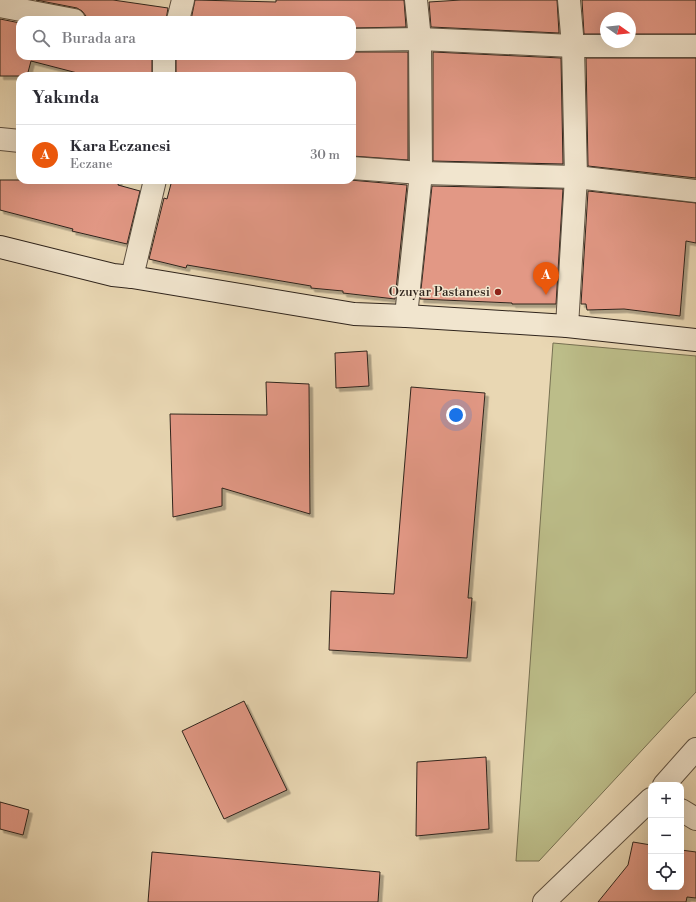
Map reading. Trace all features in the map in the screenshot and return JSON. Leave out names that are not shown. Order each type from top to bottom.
[{"type":"street","points":[[179,16],[183,0]]},
{"type":"street","points":[[406,316],[421,173],[420,39],[416,0]]},
{"type":"street","points":[[567,326],[576,176],[573,46],[569,0]]},
{"type":"street","points":[[0,6],[53,16]]},
{"type":"street","points":[[356,40],[420,39],[573,46],[696,46]]},
{"type":"street","points":[[164,60],[164,72]]},
{"type":"street","points":[[0,139],[16,141]]},
{"type":"street","points":[[356,168],[421,173],[576,176],[696,191]]},
{"type":"street","points":[[132,277],[154,184]]},
{"type":"street","points":[[0,247],[113,275],[354,314],[567,326],[696,340]]},
{"type":"street","points":[[667,782],[696,749]]},
{"type":"street","points":[[544,902],[648,803]]},
{"type":"street","points":[[684,812],[696,819]]},
{"type":"green space","points":[[553,343],[696,356],[696,692],[539,861],[516,861]]},
{"type":"building","points":[[36,0],[113,0],[168,8],[167,16],[86,16],[77,8]]},
{"type":"building","points":[[195,0],[276,2],[276,0],[404,0],[406,27],[356,28],[356,16],[192,16]]},
{"type":"building","points":[[461,0],[557,0],[559,33],[431,27],[429,2]]},
{"type":"building","points":[[582,0],[696,0],[696,34],[636,34],[636,12],[600,12],[600,34],[584,34]]},
{"type":"building","points":[[0,19],[16,22],[16,60],[152,60],[152,72],[74,72],[31,61],[28,72],[16,72],[16,76],[0,76]]},
{"type":"building","points":[[356,52],[408,52],[408,160],[356,156],[356,72],[176,72],[176,60],[356,60]]},
{"type":"building","points":[[433,52],[561,58],[563,164],[433,161]]},
{"type":"building","points":[[586,58],[696,58],[696,178],[588,166]]},
{"type":"building","points":[[0,180],[16,180],[16,184],[118,184],[140,191],[127,244],[72,231],[73,229],[0,210]]},
{"type":"building","points":[[356,181],[407,185],[395,299],[311,288],[311,286],[187,265],[186,268],[149,259],[164,198],[167,199],[171,184],[356,184]]},
{"type":"building","points":[[432,186],[563,189],[556,304],[512,304],[420,299]]},
{"type":"building","points":[[588,191],[696,203],[696,243],[686,241],[680,316],[624,309],[587,310],[586,304],[581,304]]},
{"type":"building","points":[[367,351],[369,386],[336,388],[335,353]]},
{"type":"building","points":[[266,382],[309,384],[310,514],[222,488],[222,506],[173,517],[170,414],[267,415]]},
{"type":"building","points":[[411,387],[485,393],[468,598],[472,598],[467,658],[329,650],[331,591],[394,594]]},
{"type":"building","points":[[244,701],[287,790],[224,819],[182,731]]},
{"type":"building","points":[[486,757],[489,829],[416,836],[417,762]]},
{"type":"building","points":[[0,802],[29,810],[23,835],[0,829]]},
{"type":"building","points":[[633,842],[648,844],[648,890],[684,890],[684,850],[696,852],[696,898],[687,897],[686,902],[598,902],[628,865]]},
{"type":"building","points":[[152,852],[380,872],[378,902],[148,902]]},
{"type":"place","name":"Ozuyar Pastanesi","points":[[498,292]]},
{"type":"place","name":"Kara Eczanesi","points":[[546,295]]}]
